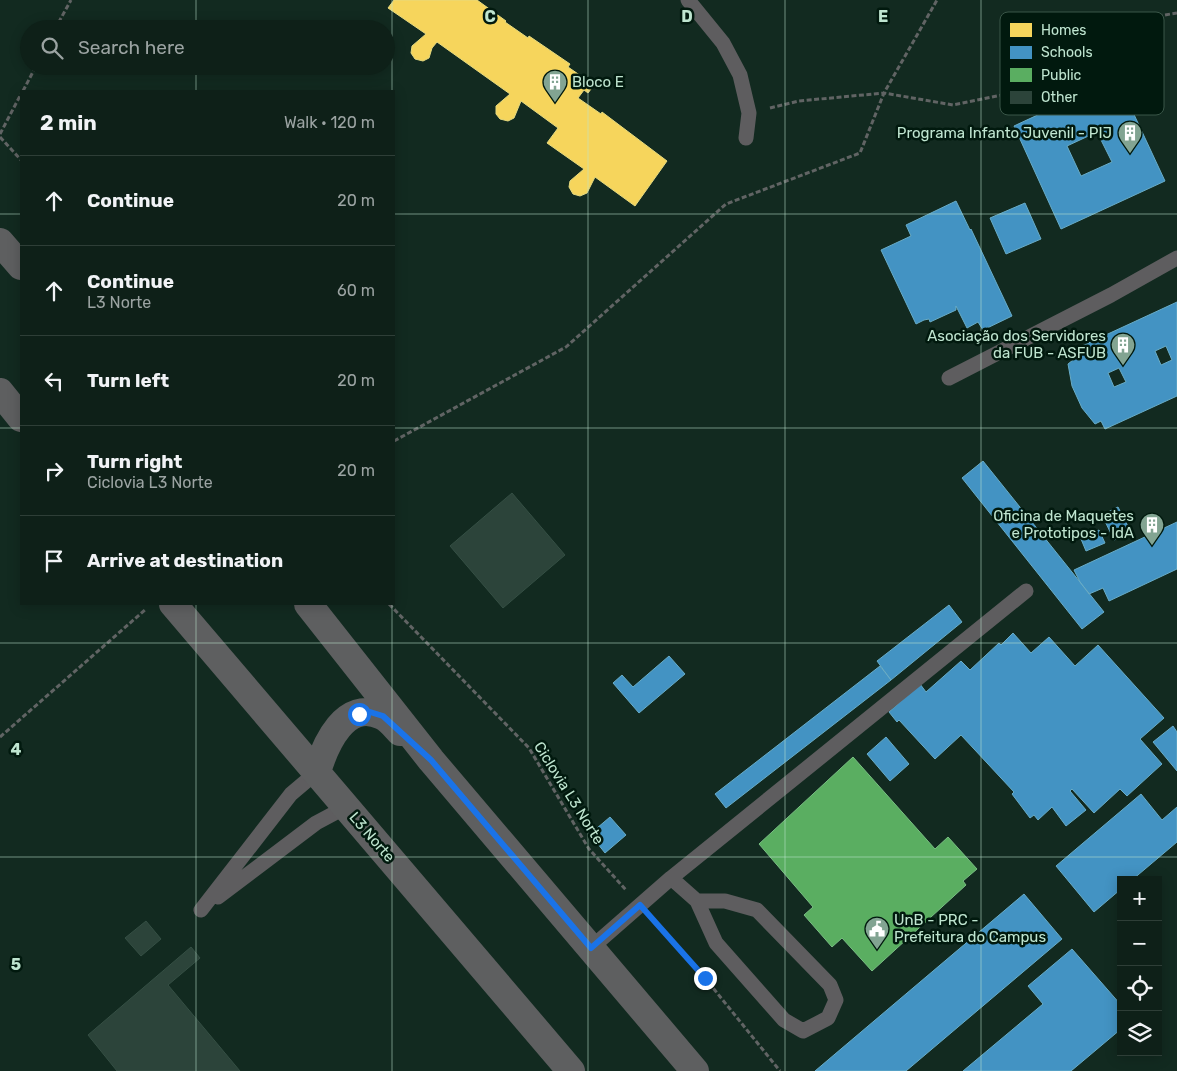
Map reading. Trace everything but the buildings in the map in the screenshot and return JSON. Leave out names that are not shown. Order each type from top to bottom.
[{"type":"main road","points":[[0,242],[20,265]]},
{"type":"main road","points":[[0,392],[20,417]]},
{"type":"main road","name":"L3 Norte","points":[[174,605],[571,1071]]},
{"type":"main road","points":[[309,605],[431,760],[695,1071]]},
{"type":"main road","points":[[317,772],[324,747],[338,726],[348,718],[370,712],[383,716],[431,760]]},
{"type":"lane","points":[[688,0],[723,43],[740,74],[749,113],[746,138]]},
{"type":"lane","points":[[949,378],[1111,295],[1177,258]]},
{"type":"lane","points":[[591,948],[671,878],[1026,591]]},
{"type":"lane","points":[[317,772],[291,794],[201,910],[316,823],[346,807]]},
{"type":"lane","points":[[671,878],[697,901],[716,943],[784,1020],[803,1031],[828,1018],[836,1000],[830,985],[757,910],[725,901],[697,901]]},
{"type":"path","points":[[61,20],[71,0]]},
{"type":"path","points":[[395,440],[566,347],[726,204],[860,153],[884,93],[937,0]]},
{"type":"path","points":[[1164,15],[1177,13]]},
{"type":"path","points":[[23,90],[31,75]]},
{"type":"path","points":[[749,113],[799,100],[884,93],[953,105],[1000,95]]},
{"type":"path","points":[[20,96],[0,135],[20,159]]},
{"type":"path","points":[[0,737],[151,605]]},
{"type":"path","name":"Ciclovia L3 Norte","points":[[390,605],[529,748],[589,848],[705,978],[780,1071]]},
{"type":"place","name":"Bloco E","points":[[555,103]]},
{"type":"place","name":"Programa Infanto Juvenil - PIJ","points":[[1130,154]]},
{"type":"place","name":"Asociação dos Servidores da FUB - ASFUB","points":[[1123,366]]},
{"type":"place","name":"Oficina de Maquetes e Prototipos - IdA","points":[[1152,546]]},
{"type":"place","name":"UnB - PRC - Prefeitura do Campus","points":[[877,950]]},
{"type":"route","points":[[359,714],[370,712],[383,716],[431,760],[591,948],[640,905],[705,978]]}]
